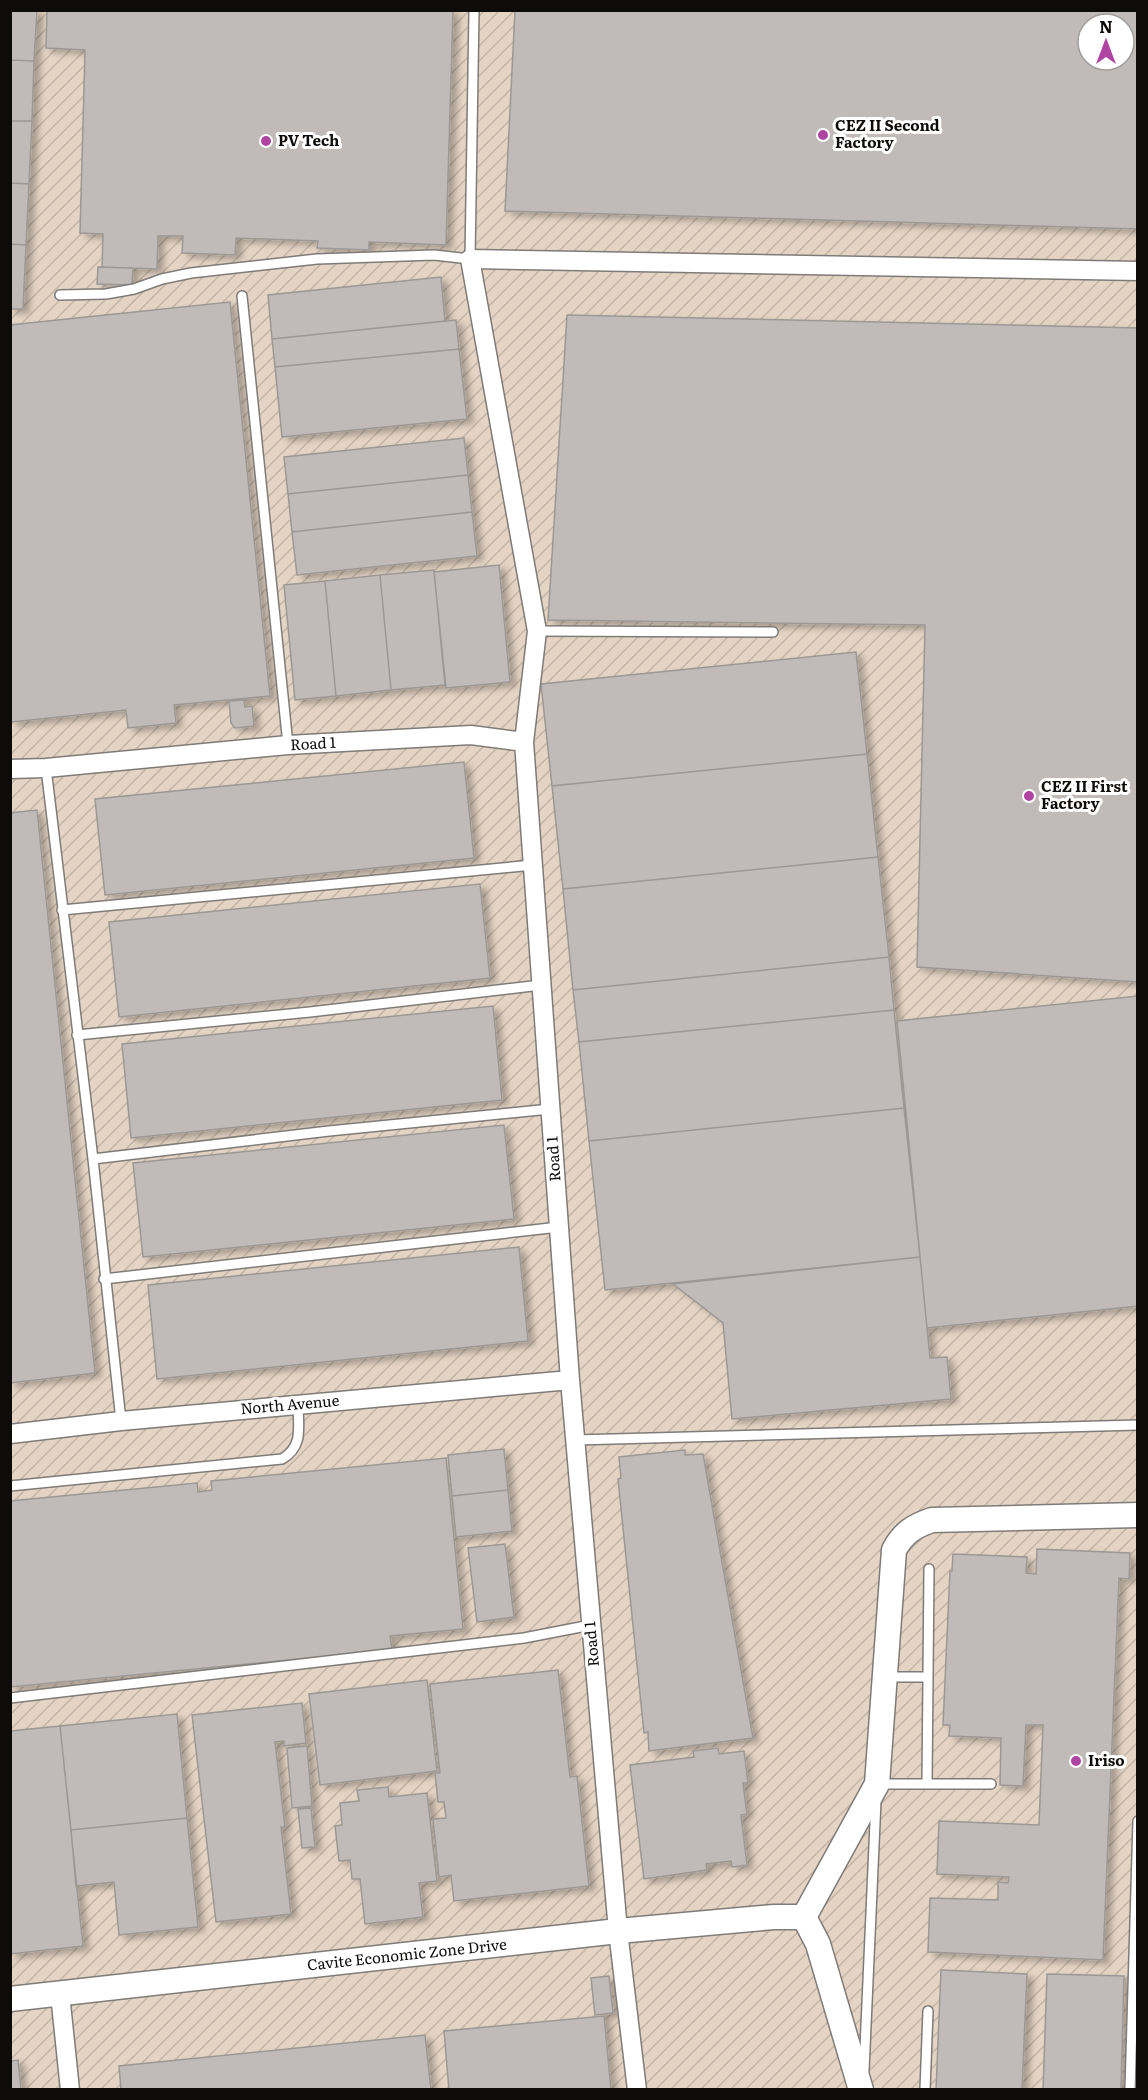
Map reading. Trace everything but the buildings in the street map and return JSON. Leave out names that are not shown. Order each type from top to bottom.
[{"type":"street","points":[[524,742],[537,631],[470,259],[1137,271]]},
{"type":"street","name":"Road 1","points":[[10,769],[46,768],[288,745],[471,735],[524,742],[575,1440],[618,1931],[637,2090]]},
{"type":"street","name":"North Avenue","points":[[10,1434],[120,1421],[570,1380]]},
{"type":"street","points":[[862,2090],[818,1944],[804,1917],[877,1784],[894,1550],[904,1534],[917,1525],[932,1520],[1137,1515]]},
{"type":"street","name":"Cavite Economic Zone Drive","points":[[10,2000],[618,1931],[774,1917],[804,1917]]},
{"type":"street","points":[[60,1994],[70,2090]]},
{"type":"lane","points":[[60,295],[106,294],[134,289],[162,279],[191,273],[317,259],[434,255],[470,259],[474,10]]},
{"type":"lane","points":[[242,296],[288,745]]},
{"type":"lane","points":[[537,631],[773,632]]},
{"type":"lane","points":[[46,768],[93,1159],[120,1421]]},
{"type":"lane","points":[[62,910],[533,865]]},
{"type":"lane","points":[[77,1035],[310,1012],[542,985]]},
{"type":"lane","points":[[93,1159],[328,1131],[550,1109]]},
{"type":"lane","points":[[104,1279],[559,1227]]},
{"type":"lane","points":[[10,1486],[282,1459],[290,1455],[298,1445],[298,1404]]},
{"type":"lane","points":[[575,1440],[1137,1425]]},
{"type":"lane","points":[[927,1784],[929,1569]]},
{"type":"lane","points":[[10,1698],[524,1638],[591,1625]]},
{"type":"lane","points":[[885,1677],[928,1677]]},
{"type":"lane","points":[[862,2090],[877,1784],[991,1784]]},
{"type":"lane","points":[[1130,2090],[1137,1821]]},
{"type":"lane","points":[[925,2090],[928,2012]]},
{"type":"shaded area","points":[[11,11],[1137,11],[1137,2089],[11,2089]]},
{"type":"place","name":"CEZ II Second Factory","points":[[823,135]]},
{"type":"place","name":"PV Tech","points":[[266,141]]},
{"type":"place","name":"CEZ II First Factory","points":[[1029,796]]},
{"type":"place","name":"Iriso","points":[[1076,1761]]}]
